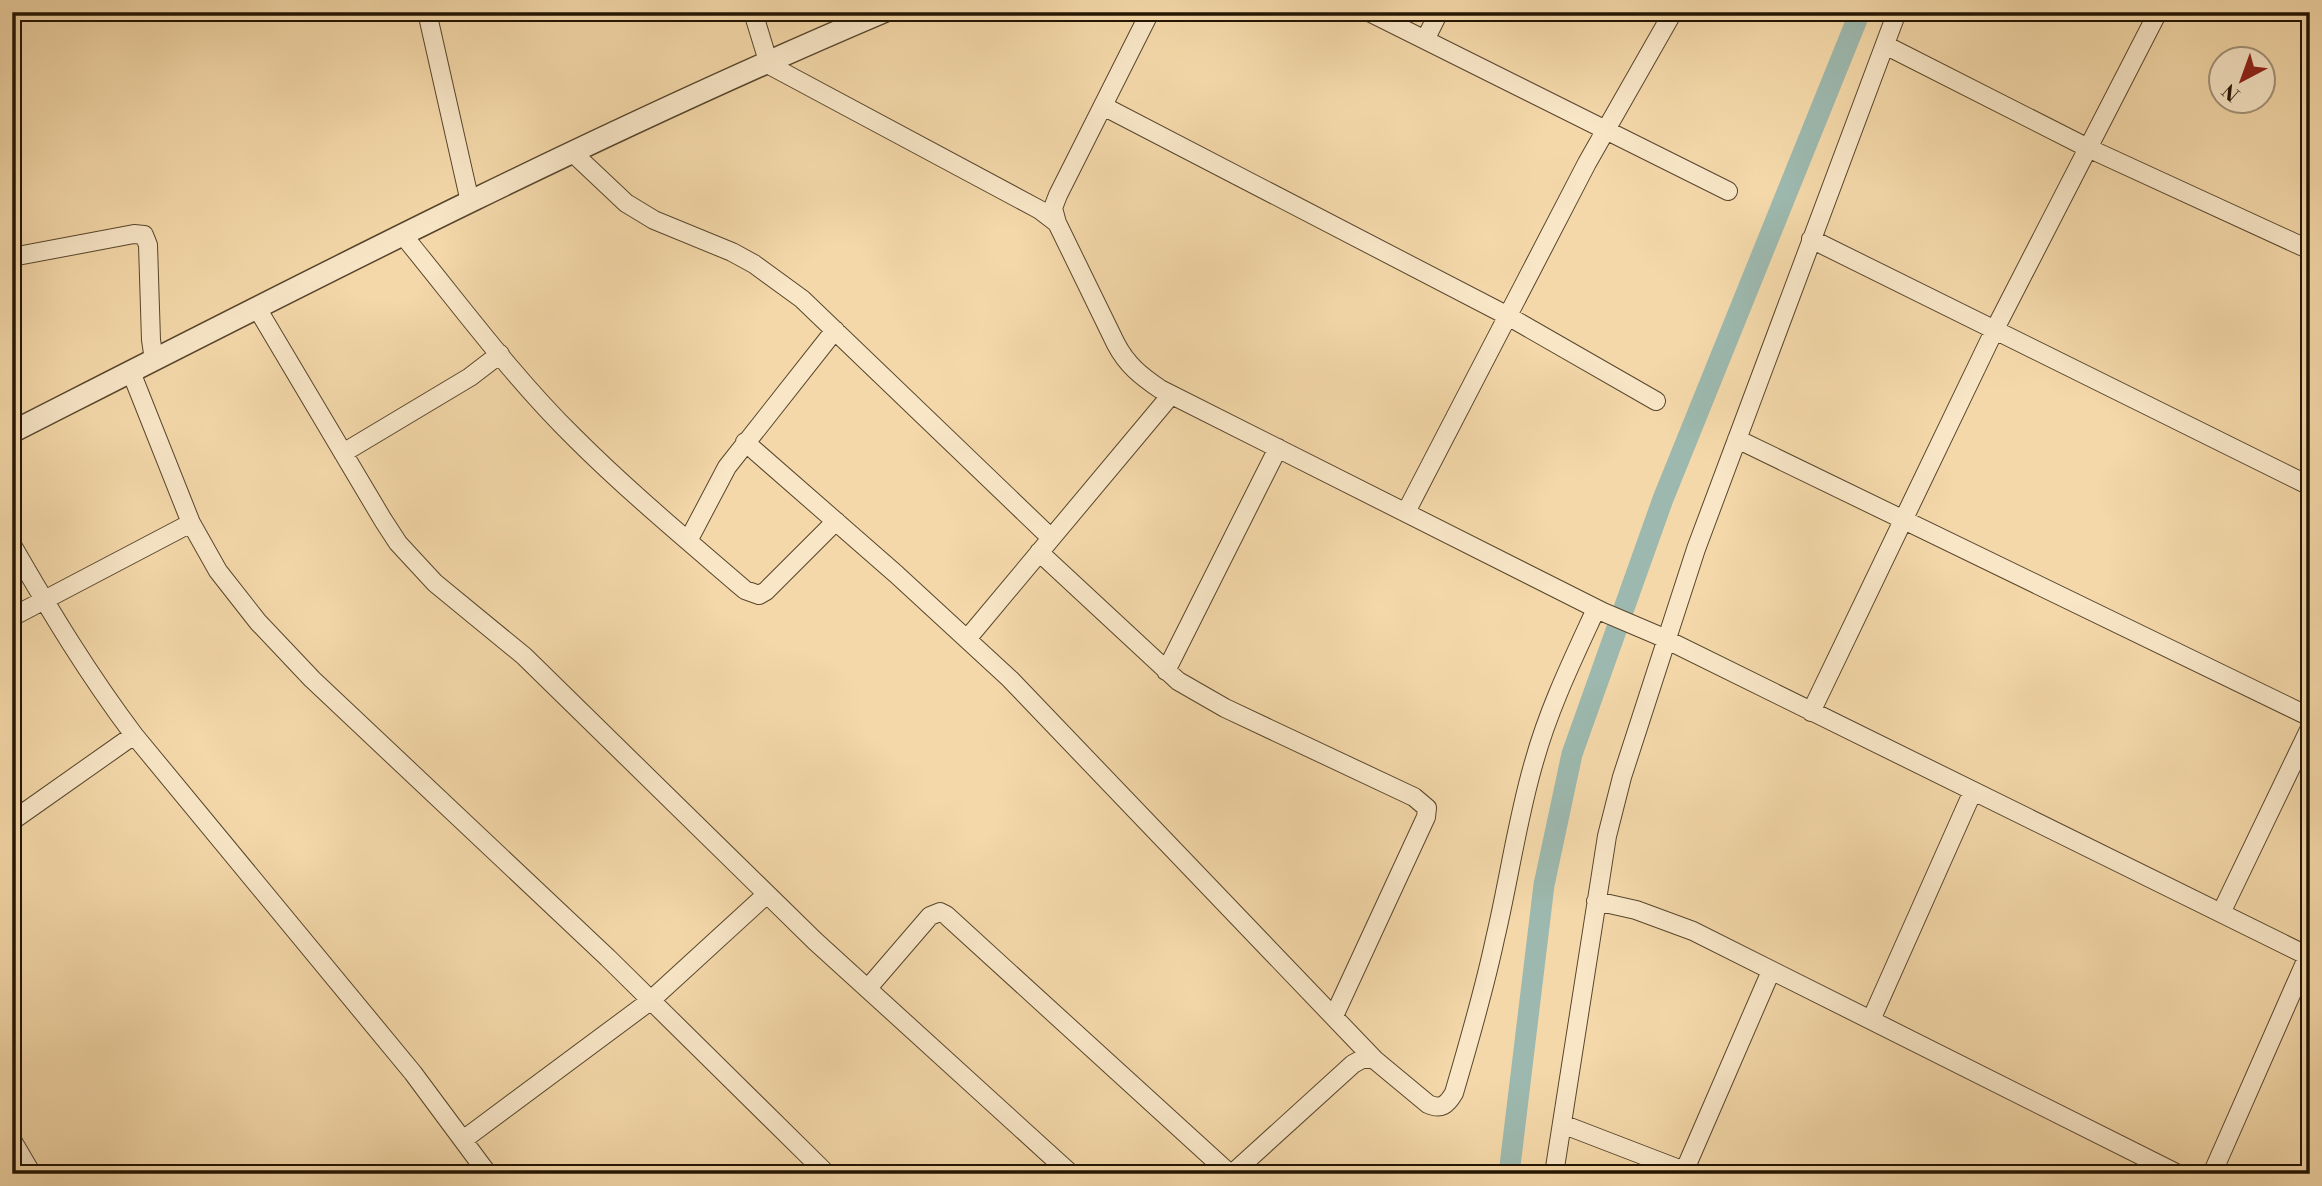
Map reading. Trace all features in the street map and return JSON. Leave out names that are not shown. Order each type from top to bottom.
[{"type":"street","points":[[427,12],[470,202]]},
{"type":"street","points":[[753,12],[768,61],[781,72],[1040,210],[1057,223]]},
{"type":"street","points":[[12,432],[402,234],[768,61],[883,12]]},
{"type":"street","points":[[1150,12],[1053,208],[1057,223],[1123,359],[1145,379],[1171,395],[1600,611],[1662,638],[2309,956],[2212,1174]]},
{"type":"street","points":[[1369,12],[1728,191]]},
{"type":"street","points":[[1425,40],[1439,12]]},
{"type":"street","points":[[1406,512],[1506,315],[1673,12]]},
{"type":"street","points":[[1554,1174],[1607,836],[1662,638],[1897,12]]},
{"type":"street","points":[[1811,712],[1995,329],[2158,12]]},
{"type":"street","points":[[1885,45],[2088,148],[2310,250]]},
{"type":"street","points":[[1103,106],[1506,315],[1656,401]]},
{"type":"street","points":[[573,153],[626,203],[654,220],[754,264],[802,299],[1178,681],[1225,708],[1414,797],[1427,808],[1426,817],[1334,1016]]},
{"type":"street","points":[[12,257],[134,234],[145,235],[148,244],[150,340],[154,360]]},
{"type":"street","points":[[402,234],[500,354],[572,436],[627,488],[745,590],[759,594],[766,591],[836,521]]},
{"type":"street","points":[[1811,239],[2310,486]]},
{"type":"street","points":[[257,308],[388,528],[415,563],[435,583],[524,656],[815,942],[1071,1174]]},
{"type":"street","points":[[688,541],[727,467],[835,330]]},
{"type":"street","points":[[343,453],[470,377],[500,354]]},
{"type":"street","points":[[131,372],[191,523],[218,571],[258,622],[303,670],[827,1174]]},
{"type":"street","points":[[967,639],[1171,395]]},
{"type":"street","points":[[1737,439],[2310,717]]},
{"type":"street","points":[[745,442],[967,639],[1058,727],[1375,1060],[1436,1108],[1443,1107],[1454,1093],[1492,953],[1519,813],[1550,710],[1600,611]]},
{"type":"street","points":[[1166,671],[1278,448]]},
{"type":"street","points":[[12,617],[191,523]]},
{"type":"street","points":[[12,545],[101,691],[134,735],[413,1073],[488,1174]]},
{"type":"street","points":[[2221,913],[2310,728]]},
{"type":"street","points":[[12,821],[134,735]]},
{"type":"street","points":[[1871,1020],[1973,791]]},
{"type":"street","points":[[463,1140],[650,1001],[767,894]]},
{"type":"street","points":[[1596,901],[1636,910],[1693,931],[2178,1174]]},
{"type":"street","points":[[868,988],[930,916],[940,912],[946,915],[1231,1174],[1353,1064],[1364,1058],[1375,1060]]},
{"type":"street","points":[[1562,1124],[1687,1173],[1771,971]]},
{"type":"street","points":[[12,1140],[32,1174]]},
{"type":"waterway","points":[[1509,1174],[1544,885],[1572,754],[1663,499],[1860,12]]}]
